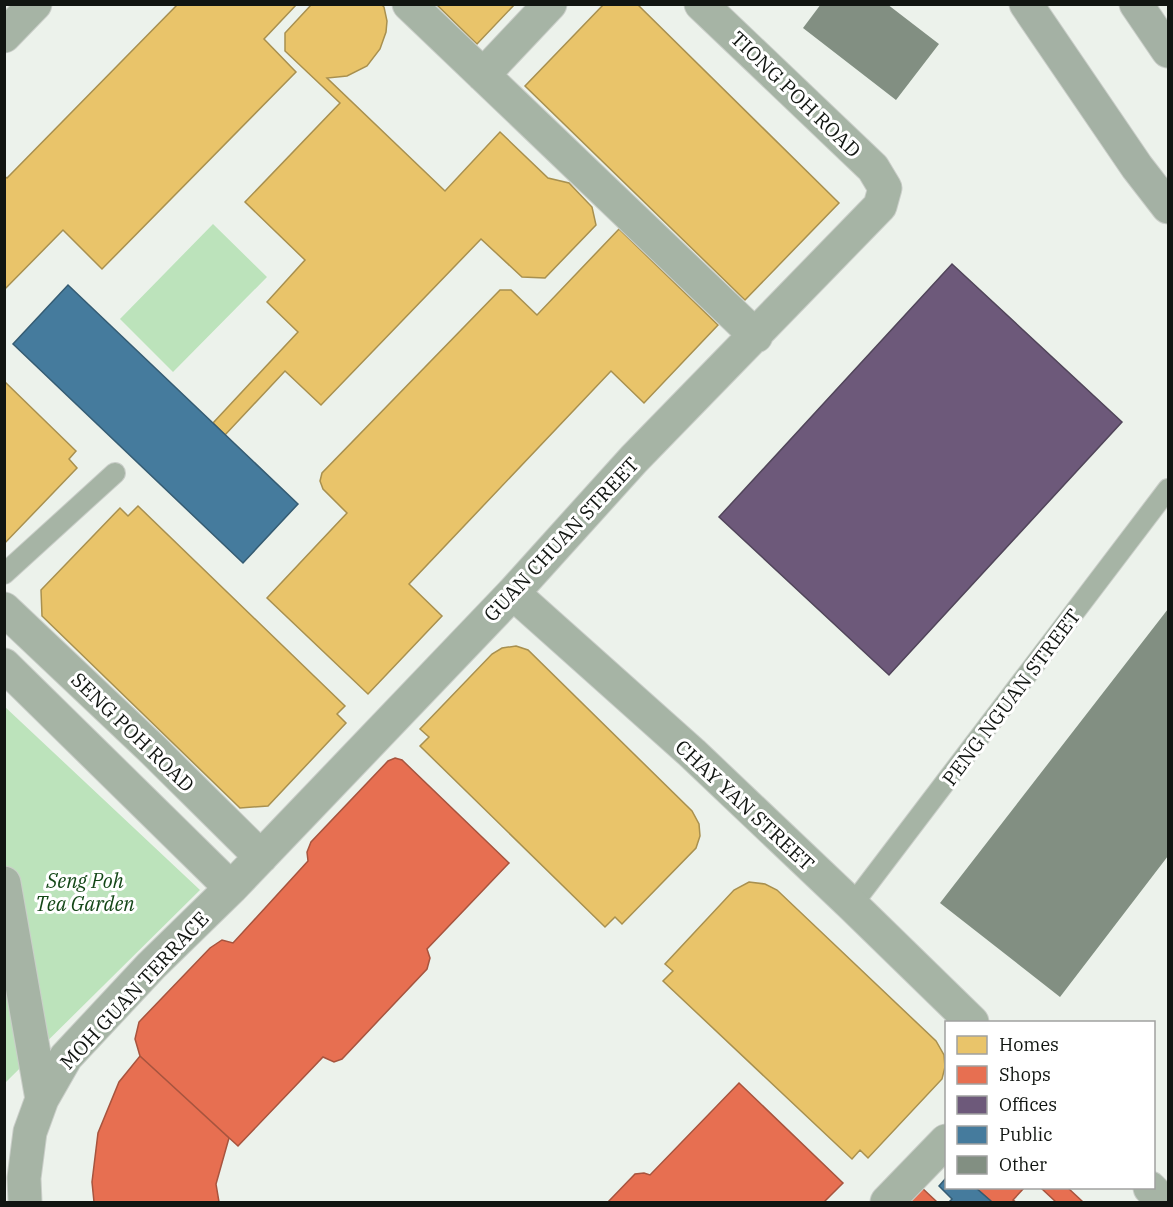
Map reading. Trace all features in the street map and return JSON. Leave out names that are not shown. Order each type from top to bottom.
[{"type":"highway","points":[[1026,4],[1137,167],[1168,207]]},
{"type":"highway","points":[[1136,4],[1168,51]]},
{"type":"street","points":[[4,36],[35,4]]},
{"type":"street","points":[[409,4],[756,336]]},
{"type":"street","points":[[483,75],[550,4]]},
{"type":"street","name":"TIONG POH ROAD","points":[[701,4],[873,168],[885,188]]},
{"type":"street","name":"GUAN CHUAN STREET","points":[[231,888],[513,593],[634,459],[880,206],[885,188]]},
{"type":"street","name":"CHAY YAN STREET","points":[[513,593],[692,753],[970,1021]]},
{"type":"street","name":"SENG POH ROAD","points":[[4,609],[261,856]]},
{"type":"street","points":[[4,665],[231,888]]},
{"type":"street","points":[[4,883],[42,1099]]},
{"type":"street","name":"MOH GUAN TERRACE","points":[[25,1203],[24,1178],[17,1134],[42,1099],[66,1057],[151,966],[231,888]]},
{"type":"street","points":[[887,1203],[945,1141]]},
{"type":"street","points":[[1151,1189],[1164,1203]]},
{"type":"lane","points":[[4,574],[116,473]]},
{"type":"lane","name":"PENG NGUAN STREET","points":[[852,905],[1168,489]]},
{"type":"green space","points":[[213,224],[267,277],[173,372],[120,319]]},
{"type":"green space","name":"Seng Poh Tea Garden","points":[[4,706],[200,890],[5,1083],[4,1083]]},
{"type":"building: Homes","points":[[178,4],[297,4],[264,39],[296,72],[102,269],[63,230],[4,290],[4,176],[7,178]]},
{"type":"building: Homes","points":[[312,4],[381,4],[384,7],[387,21],[386,32],[380,49],[367,66],[347,76],[327,78],[445,191],[500,132],[548,178],[569,183],[592,207],[596,225],[545,278],[522,277],[481,239],[321,405],[285,371],[225,435],[213,423],[298,332],[267,302],[305,260],[245,202],[340,103],[285,51],[285,33]]},
{"type":"building: Homes","points":[[436,4],[515,4],[477,44]]},
{"type":"building: Homes","points":[[604,4],[637,4],[839,203],[745,300],[525,86]]},
{"type":"building: Homes","points":[[619,229],[718,325],[644,403],[611,371],[409,584],[442,616],[368,694],[267,598],[347,513],[323,489],[320,481],[322,473],[500,290],[511,290],[537,315]]},
{"type":"building: Homes","points":[[4,381],[76,451],[69,459],[77,468],[4,544]]},
{"type":"building: Homes","points":[[138,506],[345,706],[337,714],[346,723],[268,806],[240,808],[42,616],[41,590],[120,508],[128,516]]},
{"type":"building: Homes","points":[[516,646],[528,650],[692,811],[699,824],[700,836],[696,848],[622,924],[615,917],[605,927],[420,746],[429,737],[420,729],[492,654],[502,648]]},
{"type":"building: Homes","points":[[749,882],[765,884],[777,890],[936,1041],[944,1055],[945,1067],[942,1079],[868,1158],[860,1150],[852,1159],[663,981],[673,971],[665,964],[734,890]]},
{"type":"building: Shops","points":[[395,758],[402,760],[509,863],[427,949],[430,958],[427,969],[342,1059],[334,1062],[323,1057],[238,1146],[140,1056],[135,1039],[139,1022],[210,948],[222,940],[233,943],[308,861],[307,852],[311,842],[388,761]]},
{"type":"building: Shops","points":[[140,1056],[229,1138],[216,1184],[219,1202],[94,1202],[92,1182],[98,1133],[119,1082]]},
{"type":"building: Shops","points":[[739,1083],[843,1183],[824,1202],[608,1202],[635,1174],[650,1175]]},
{"type":"building: Shops","points":[[921,1187],[937,1202],[907,1202]]},
{"type":"building: Shops","points":[[977,1189],[1023,1189],[1013,1200],[1016,1202],[992,1202]]},
{"type":"building: Shops","points":[[1042,1189],[1069,1189],[1083,1202],[1056,1202]]},
{"type":"building: Offices","points":[[952,264],[1122,422],[889,675],[719,517]]},
{"type":"building: Public","points":[[68,285],[298,504],[243,563],[13,344]]},
{"type":"building: Public","points":[[945,1179],[945,1189],[977,1189],[992,1202],[949,1202],[952,1199],[939,1186]]},
{"type":"building: Other","points":[[821,4],[887,4],[939,44],[896,100],[803,28]]},
{"type":"building: Other","points":[[1168,609],[1168,856],[1060,997],[940,903]]}]
